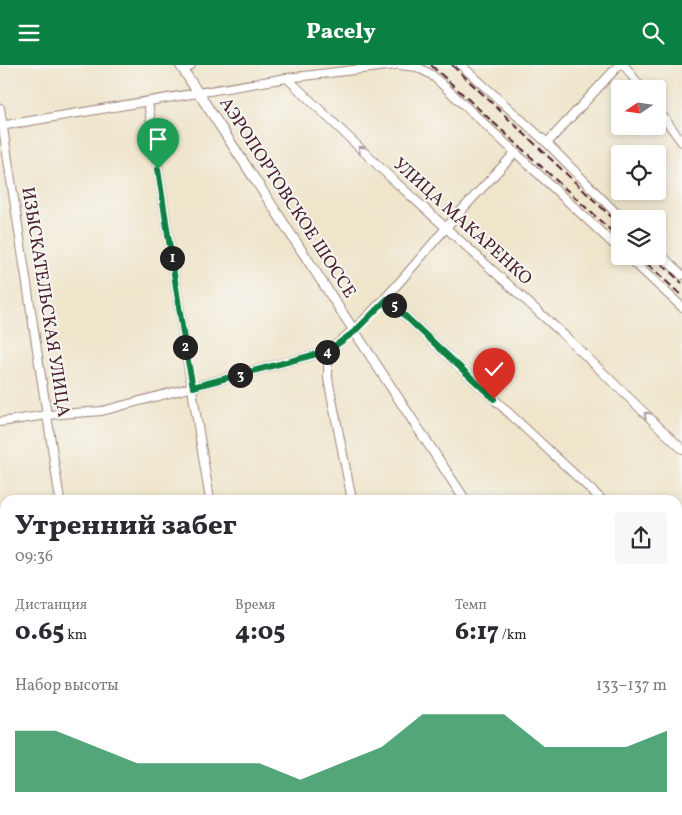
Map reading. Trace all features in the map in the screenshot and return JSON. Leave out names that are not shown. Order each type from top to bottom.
[{"type":"main road","name":"АЭРОПОРТОВСКОЕ ШОССЕ","points":[[185,67],[199,93],[462,495]]},
{"type":"street","points":[[2,126],[148,103],[287,78],[394,65]]},
{"type":"street","points":[[400,65],[417,67],[432,75],[611,241]]},
{"type":"street","points":[[461,65],[547,143],[613,210]]},
{"type":"street","points":[[547,143],[620,65]]},
{"type":"street","points":[[624,65],[635,80]]},
{"type":"street","name":"УЛИЦА МАКАРЕНКО","points":[[287,78],[319,111],[564,336],[682,449]]},
{"type":"street","points":[[148,103],[209,495]]},
{"type":"street","name":"ИЗЫСКАТЕЛЬСКАЯ УЛИЦА","points":[[0,109],[59,495]]},
{"type":"street","points":[[666,121],[682,142]]},
{"type":"street","points":[[0,422],[47,415],[102,411],[328,351],[354,332],[387,299],[446,227],[515,153]]},
{"type":"street","points":[[666,260],[682,275]]},
{"type":"street","points":[[637,265],[682,307]]},
{"type":"street","points":[[387,299],[597,495]]},
{"type":"street","points":[[328,351],[328,379],[351,495]]},
{"type":"railway","points":[[431,65],[611,231]]},
{"type":"railway","points":[[452,65],[611,216]]},
{"type":"railway","points":[[649,265],[682,296]]},
{"type":"railway","points":[[663,265],[682,283]]},
{"type":"route","points":[[158,169],[193,387],[328,351],[354,332],[387,299],[494,399]]}]
